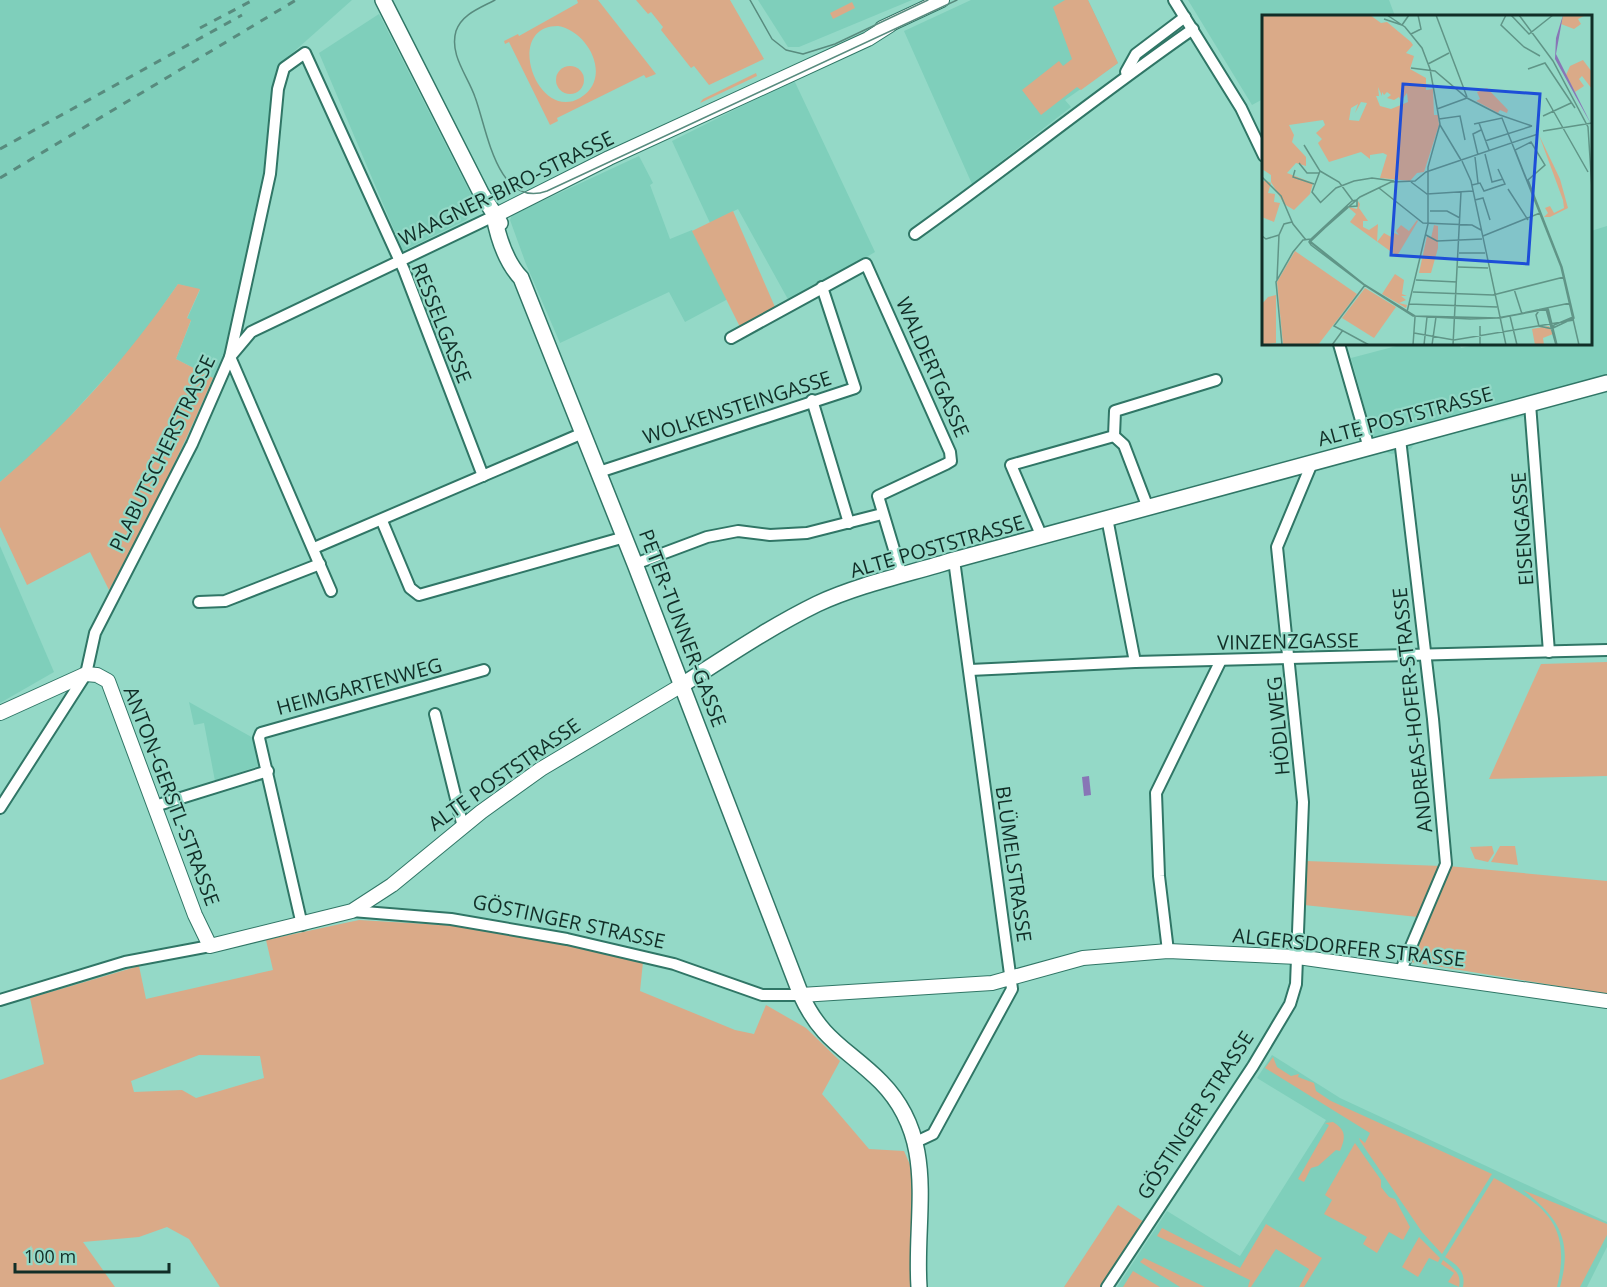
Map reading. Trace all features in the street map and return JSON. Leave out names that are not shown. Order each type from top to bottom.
[{"type":"main road","name":"PETER-TUNNER-GASSE","points":[[383,0],[494,216],[507,230],[521,264],[521,278],[625,537],[801,995]]},
{"type":"main road","name":"ALTE POSTSTRASSE","points":[[682,685],[739,648],[818,604],[902,576],[1107,518],[1607,383]]},
{"type":"main road","points":[[801,995],[825,1035],[881,1083],[902,1111],[916,1142],[922,1176],[919,1287]]},
{"type":"street","name":"WAAGNER-BIRO-STRASSE","points":[[230,357],[251,332],[399,263],[494,216],[513,204],[808,65],[829,51],[942,0]]},
{"type":"street","points":[[1174,0],[1241,108],[1262,154]]},
{"type":"street","points":[[1125,75],[1136,54],[1185,17]]},
{"type":"street","points":[[915,234],[1030,150],[1125,75],[1193,29]]},
{"type":"street","name":"RESSELGASSE","points":[[305,53],[399,263],[483,476]]},
{"type":"street","name":"PLABUTSCHERSTRASSE","points":[[86,674],[95,633],[192,444],[230,357],[270,174],[278,89],[284,68],[305,53]]},
{"type":"street","name":"WALDERTGASSE","points":[[822,287],[866,264],[950,452],[951,461],[878,496],[882,514]]},
{"type":"street","points":[[731,338],[822,287]]},
{"type":"street","name":"WOLKENSTEINGASSE","points":[[599,472],[812,400],[855,388],[822,287]]},
{"type":"street","points":[[1339,345],[1369,447]]},
{"type":"street","points":[[230,357],[331,591]]},
{"type":"street","points":[[1114,436],[1115,411],[1216,380]]},
{"type":"street","points":[[812,400],[849,523]]},
{"type":"street","name":"EISENGASSE","points":[[1530,404],[1549,652]]},
{"type":"street","points":[[314,548],[382,521],[583,433]]},
{"type":"street","points":[[1114,436],[1124,445],[1148,508]]},
{"type":"street","points":[[1042,537],[1011,465],[1114,436]]},
{"type":"street","name":"ANDREAS-HOFER-STRASSE","points":[[1400,439],[1446,864],[1401,970]]},
{"type":"street","name":"HÖDLWEG","points":[[1298,957],[1303,802],[1277,547],[1312,463]]},
{"type":"street","points":[[635,564],[707,537],[738,531],[770,535],[807,533],[882,514],[902,576]]},
{"type":"street","points":[[1107,518],[1135,662]]},
{"type":"street","points":[[382,521],[410,588],[419,595],[625,537]]},
{"type":"street","name":"BLÜMELSTRASSE","points":[[916,1142],[933,1134],[1007,1003],[1012,979],[954,560]]},
{"type":"street","points":[[199,602],[225,601],[320,564]]},
{"type":"street","name":"VINZENZGASSE","points":[[970,670],[1135,662],[1424,657],[1607,650]]},
{"type":"street","points":[[1168,951],[1159,876],[1156,793],[1221,660]]},
{"type":"street","name":"HEIMGARTENWEG","points":[[303,925],[259,738],[263,731],[484,670]]},
{"type":"street","points":[[0,713],[86,674]]},
{"type":"street","points":[[0,808],[86,674]]},
{"type":"street","name":"ANTON-GERSTL-STRASSE","points":[[86,674],[98,675],[108,681],[202,931],[210,946]]},
{"type":"street","name":"ALTE POSTSTRASSE","points":[[352,911],[392,885],[501,797],[585,741],[682,685]]},
{"type":"street","points":[[435,714],[463,827]]},
{"type":"street","points":[[155,806],[268,771]]},
{"type":"street","name":"GÖSTINGER STRASSE","points":[[0,1000],[125,962],[210,946],[303,925],[352,911],[451,919],[567,939],[674,964],[762,995],[801,995]]},
{"type":"street","name":"ALGERSDORFER STRASSE","points":[[801,995],[974,985],[1012,979],[1083,958],[1168,951],[1298,957],[1607,1001]]},
{"type":"street","name":"GÖSTINGER STRASSE","points":[[1107,1287],[1151,1223],[1290,1004],[1296,984],[1298,957]]},
{"type":"shaded area","points":[[0,0],[352,0],[289,56],[277,74],[267,179],[227,348],[213,378],[176,359],[191,321],[187,319],[200,290],[178,284],[139,340],[46,443],[0,482]]},
{"type":"shaded area","points":[[577,0],[598,0],[656,74],[646,78],[644,75],[557,118],[558,121],[550,125],[509,42],[505,44],[504,41],[518,34],[519,36],[578,3]],"holes":[[[558,26],[569,30],[587,46],[596,68],[595,79],[590,90],[580,98],[564,102],[551,97],[540,86],[532,71],[529,55],[532,41],[541,30]]]},
{"type":"shaded area","points":[[636,0],[730,0],[764,59],[709,85],[694,66],[691,68],[661,30],[663,27],[651,12],[648,14]]},
{"type":"shaded area","points":[[758,0],[912,0],[799,47],[788,47]]},
{"type":"shaded area","points":[[971,0],[1088,0],[1118,63],[1065,100],[1071,107],[972,184],[904,31]]},
{"type":"shaded area","points":[[1065,0],[1088,0],[1118,63],[1081,90],[1077,87],[1041,115],[1022,90],[1059,61],[1063,66],[1072,59],[1053,7]]},
{"type":"shaded area","points":[[1188,0],[1389,0],[1395,15],[1262,15],[1262,100],[1252,105]]},
{"type":"shaded area","points":[[852,2],[855,8],[833,19],[830,13]]},
{"type":"shaded area","points":[[379,14],[475,202],[473,211],[466,220],[403,251],[319,53]]},
{"type":"shaded area","points":[[570,66],[580,70],[584,80],[580,90],[570,94],[560,90],[556,80],[560,70]]},
{"type":"shaded area","points":[[756,73],[757,76],[700,103],[703,99]]},
{"type":"shaded area","points":[[794,80],[875,252],[790,303],[738,209],[710,223],[672,141]]},
{"type":"shaded area","points":[[639,156],[653,183],[650,185],[670,239],[692,230],[728,299],[685,322],[669,292],[560,343],[526,264],[510,220],[512,215]]},
{"type":"shaded area","points":[[733,211],[775,307],[740,327],[692,231]]},
{"type":"shaded area","points":[[1607,226],[1607,390],[1540,409],[1535,414],[1415,443],[1411,449],[1392,454],[1369,448],[1366,434],[1371,431],[1351,358],[1400,345],[1460,345],[1461,348],[1474,345],[1592,345],[1592,231]]},
{"type":"shaded area","points":[[178,284],[200,289],[187,318],[191,320],[176,359],[213,378],[164,485],[109,590],[90,552],[27,585],[0,527],[0,482],[49,437],[95,389],[138,338]]},
{"type":"shaded area","points":[[0,546],[54,672],[0,703]]},
{"type":"shaded area","points":[[1607,662],[1607,776],[1489,779],[1541,664]]},
{"type":"shaded area","points":[[189,702],[255,739],[261,765],[215,781],[204,723],[194,725]]},
{"type":"shaded area","points":[[1089,776],[1091,795],[1084,796],[1082,777]]},
{"type":"shaded area","points":[[1492,846],[1494,853],[1488,862],[1475,859],[1470,847]]},
{"type":"shaded area","points":[[1500,846],[1515,846],[1518,865],[1491,862]]},
{"type":"shaded area","points":[[1306,861],[1442,866],[1418,917],[1304,905]]},
{"type":"shaded area","points":[[1448,866],[1607,881],[1607,994],[1410,962]]},
{"type":"shaded area","points":[[359,920],[460,926],[549,941],[643,962],[640,991],[735,1030],[754,1034],[766,1005],[806,1028],[840,1061],[822,1094],[869,1149],[904,1151],[915,1176],[910,1287],[220,1287],[189,1239],[167,1227],[139,1237],[83,1242],[115,1287],[0,1287],[0,1080],[44,1064],[30,998],[139,966],[146,999],[273,970],[266,940]],"holes":[[[199,1055],[260,1056],[264,1078],[196,1098],[182,1090],[134,1092],[131,1081]]]},
{"type":"shaded area","points":[[1272,1055],[1340,1098],[1607,1222],[1607,1247],[1587,1287],[1117,1287],[1167,1211],[1240,1256],[1326,1120],[1257,1078]]},
{"type":"shaded area","points":[[1273,1057],[1277,1067],[1291,1076],[1299,1074],[1298,1077],[1314,1083],[1316,1091],[1331,1101],[1492,1174],[1442,1254],[1422,1232],[1360,1141],[1359,1138],[1365,1143],[1370,1133],[1265,1068]]},
{"type":"shaded area","points":[[1333,1122],[1344,1134],[1340,1151],[1336,1150],[1318,1166],[1311,1168],[1304,1182],[1298,1179],[1329,1125],[1325,1123]]},
{"type":"shaded area","points":[[1355,1143],[1381,1180],[1381,1187],[1389,1197],[1395,1199],[1410,1227],[1403,1240],[1389,1232],[1377,1253],[1363,1244],[1367,1237],[1324,1214],[1332,1200],[1325,1195]]},
{"type":"shaded area","points":[[1494,1178],[1527,1198],[1550,1219],[1557,1232],[1561,1248],[1561,1266],[1557,1287],[1463,1287],[1462,1273],[1445,1257]]},
{"type":"shaded area","points":[[1523,1190],[1607,1224],[1607,1235],[1580,1287],[1560,1287],[1565,1256],[1560,1231],[1546,1210]]},
{"type":"shaded area","points":[[1118,1205],[1144,1222],[1100,1287],[1064,1287]]},
{"type":"shaded area","points":[[1266,1224],[1322,1258],[1304,1287],[1299,1287],[1309,1269],[1276,1249],[1251,1287],[1248,1287],[1250,1280],[1157,1236],[1162,1228],[1240,1268]]},
{"type":"shaded area","points":[[1419,1237],[1440,1258],[1438,1262],[1429,1258],[1418,1277],[1402,1267]]},
{"type":"shaded area","points":[[1144,1258],[1205,1287],[1180,1287],[1140,1262]]},
{"type":"shaded area","points":[[1443,1260],[1458,1274],[1459,1287],[1448,1282],[1454,1273],[1441,1264]]},
{"type":"shaded area","points":[[1133,1271],[1160,1287],[1123,1287]]},
{"type":"tram line","points":[[495,0],[472,12],[463,20],[456,31],[455,48],[475,97],[497,163],[505,178],[516,188],[530,193],[547,191],[957,0]]},
{"type":"tram line","points":[[750,0],[772,39],[786,50],[803,54],[835,44],[928,0]]},
{"type":"railway","points":[[200,28],[253,0]]},
{"type":"railway","points":[[0,178],[296,0]]},
{"type":"railway","points":[[0,149],[242,15]]}]
